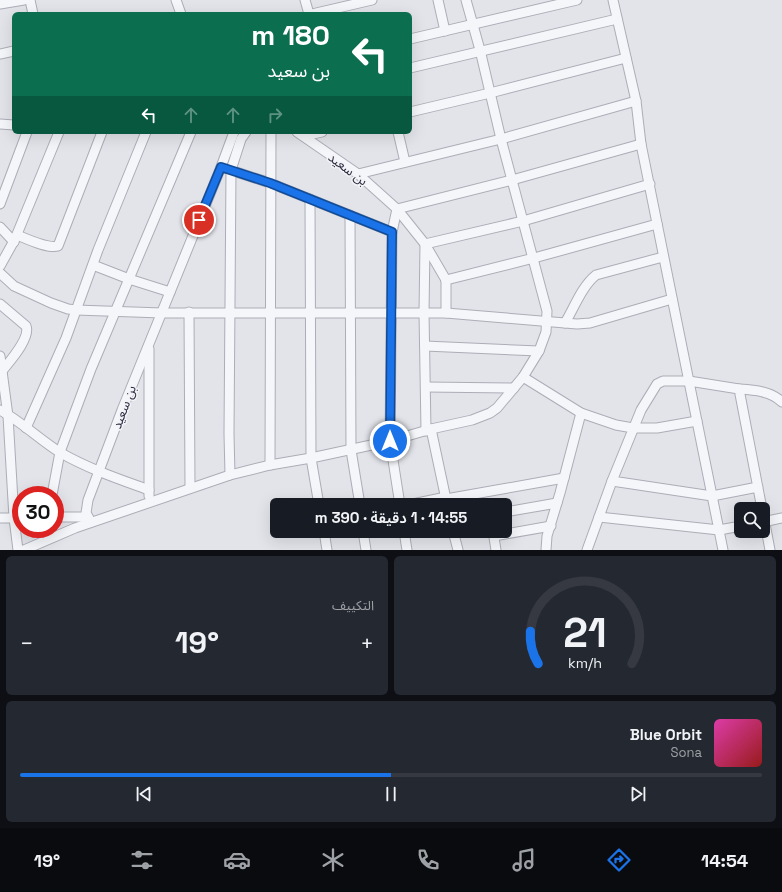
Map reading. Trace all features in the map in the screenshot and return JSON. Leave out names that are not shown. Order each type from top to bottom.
[{"type":"street","points":[[0,4],[24,0]]},
{"type":"street","points":[[30,0],[33,12]]},
{"type":"street","points":[[176,0],[180,12]]},
{"type":"street","points":[[305,0],[308,12]]},
{"type":"street","points":[[321,12],[372,0]]},
{"type":"street","points":[[438,0],[445,31]]},
{"type":"street","points":[[24,550],[89,520],[149,502],[230,474],[351,450],[472,420],[490,413],[497,408],[523,377],[544,338],[548,311],[501,139],[480,50],[466,0]]},
{"type":"street","points":[[412,39],[577,0]]},
{"type":"street","points":[[613,0],[636,101],[641,144],[723,550]]},
{"type":"street","points":[[412,67],[480,50],[618,19]]},
{"type":"street","points":[[0,54],[12,51]]},
{"type":"street","points":[[412,112],[626,58]]},
{"type":"street","points":[[358,174],[501,139],[636,101]]},
{"type":"street","points":[[0,124],[12,126]]},
{"type":"street","points":[[0,204],[26,134]]},
{"type":"street","points":[[0,266],[16,238],[59,134]]},
{"type":"street","points":[[0,227],[16,238],[46,246],[58,246],[101,134]]},
{"type":"street","points":[[26,428],[66,338],[93,265],[145,134]]},
{"type":"street","points":[[54,486],[60,452],[91,369],[190,134]]},
{"type":"street","name":"بن سعيد","points":[[89,520],[86,510],[88,500],[149,343],[233,134]]},
{"type":"street","points":[[230,474],[231,170],[241,139],[245,134]]},
{"type":"street","points":[[270,465],[271,134]]},
{"type":"street","name":"بن سعيد","points":[[300,134],[358,174],[397,209],[425,244],[446,280]]},
{"type":"street","points":[[398,134],[405,162]]},
{"type":"street","points":[[399,498],[390,441],[390,314],[392,232],[397,209],[512,180],[641,144]]},
{"type":"street","points":[[221,167],[270,183],[392,232]]},
{"type":"street","points":[[446,498],[429,430],[424,313],[425,244],[523,221],[650,184]]},
{"type":"street","points":[[310,199],[311,458],[318,498]]},
{"type":"street","points":[[350,215],[351,450],[359,498]]},
{"type":"street","points":[[446,313],[446,280],[534,258],[657,224]]},
{"type":"street","points":[[565,323],[591,279],[596,275],[663,257]]},
{"type":"street","points":[[93,265],[129,279],[170,292]]},
{"type":"street","points":[[0,273],[14,286],[51,303],[76,310],[162,313],[446,313],[547,323],[577,324],[590,323],[672,298]]},
{"type":"street","points":[[0,304],[26,326],[28,330],[26,338],[2,371]]},
{"type":"street","points":[[189,312],[190,488]]},
{"type":"street","points":[[149,343],[149,502]]},
{"type":"street","points":[[425,346],[538,351]]},
{"type":"street","points":[[0,356],[15,486]]},
{"type":"street","points":[[523,377],[581,413],[616,425],[633,428],[657,428],[697,421]]},
{"type":"street","points":[[591,550],[587,550],[633,428],[641,410],[657,384],[663,382],[689,381],[739,389],[757,390],[782,402]]},
{"type":"street","points":[[426,387],[514,388]]},
{"type":"street","points":[[739,389],[761,502]]},
{"type":"street","points":[[0,410],[60,452],[99,472],[149,490]]},
{"type":"street","points":[[546,550],[547,536],[558,503],[581,413]]},
{"type":"street","points":[[458,498],[564,478]]},
{"type":"street","points":[[612,481],[712,496],[758,487]]},
{"type":"street","points":[[512,511],[558,503]]},
{"type":"street","points":[[599,517],[719,530],[734,527]]},
{"type":"street","points":[[0,518],[12,518]]},
{"type":"street","points":[[64,518],[89,520]]},
{"type":"street","points":[[770,519],[782,518]]},
{"type":"street","points":[[512,531],[551,526]]},
{"type":"street","points":[[18,538],[18,550]]},
{"type":"street","points":[[325,538],[327,550]]},
{"type":"street","points":[[364,538],[366,550]]},
{"type":"street","points":[[405,538],[408,550]]},
{"type":"street","points":[[455,538],[458,550]]},
{"type":"street","points":[[494,538],[496,550]]},
{"type":"street","points":[[768,538],[770,550]]},
{"type":"route","points":[[199,220],[221,167],[270,183],[392,232],[390,314],[390,441]]}]
